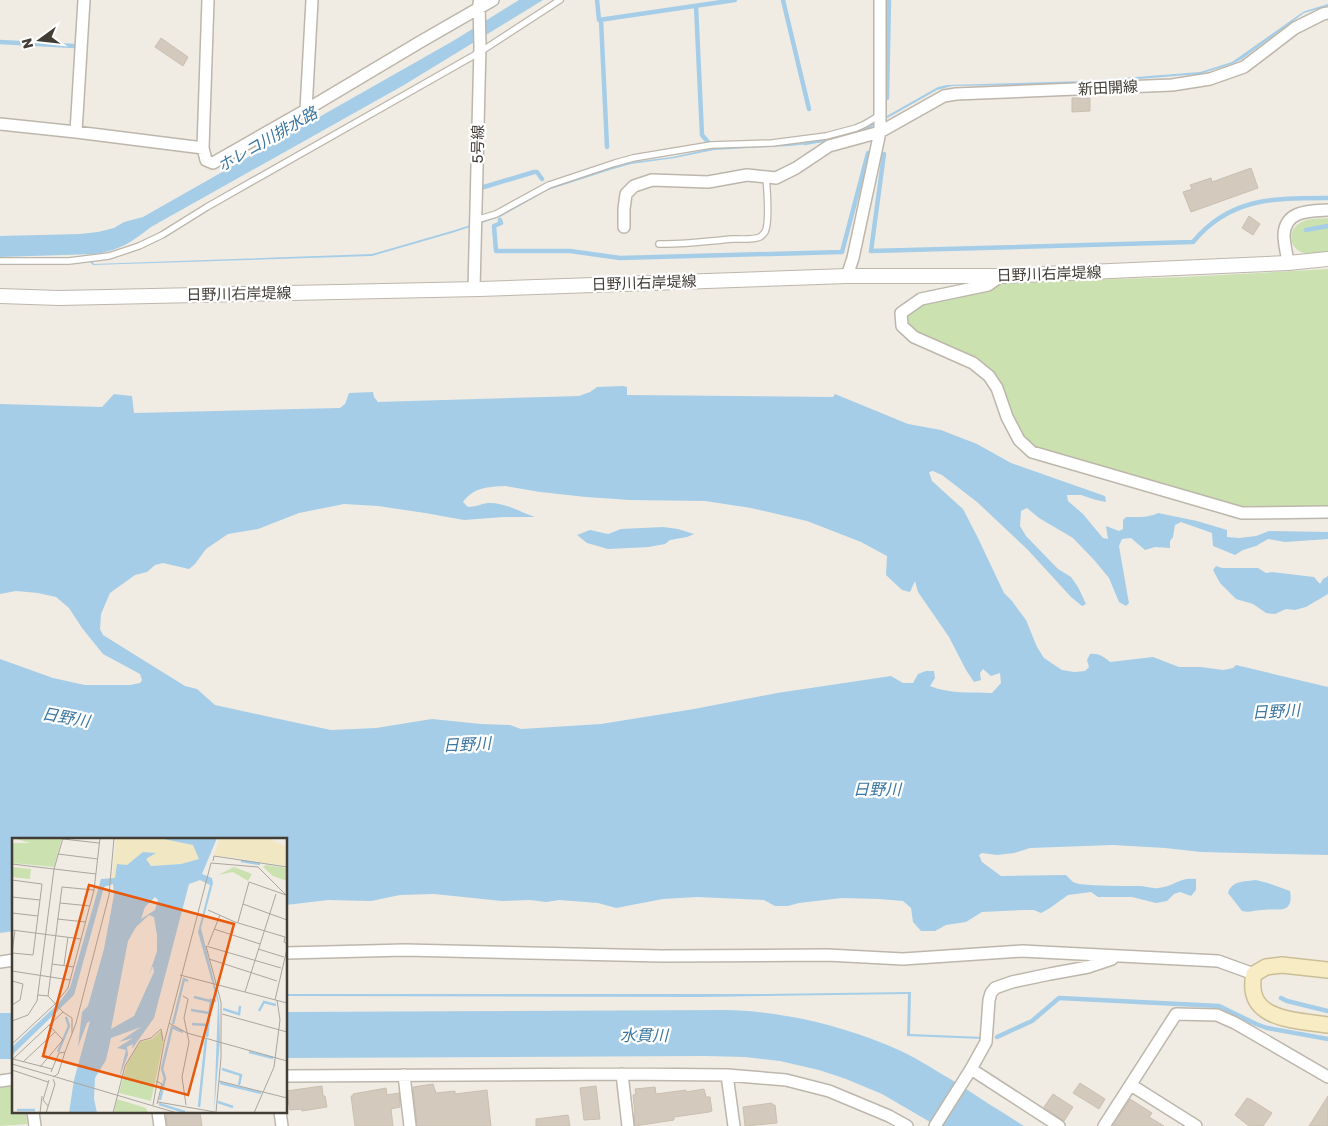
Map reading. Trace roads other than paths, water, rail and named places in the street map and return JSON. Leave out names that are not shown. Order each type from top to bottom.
[{"type":"main road","points":[[1328,970],[1282,965],[1266,967],[1254,974],[1252,987],[1260,1007],[1274,1016],[1328,1025]]},
{"type":"street","points":[[76,132],[84,0]]},
{"type":"street","points":[[208,0],[203,148],[206,160],[213,163],[493,0]]},
{"type":"street","points":[[306,110],[312,0]]},
{"type":"street","points":[[847,276],[853,258],[880,132],[880,0]]},
{"type":"street","name":"5号線","points":[[474,289],[480,49],[479,9]]},
{"type":"street","name":"新田開線","points":[[624,228],[626,194],[634,186],[652,180],[708,182],[747,175],[776,178],[796,168],[829,146],[880,132],[944,96],[1172,85],[1210,79],[1244,67],[1295,28],[1328,13]]},
{"type":"street","points":[[0,124],[203,148]]},
{"type":"street","points":[[1288,263],[1284,233],[1288,220],[1297,214],[1308,211],[1328,210]]},
{"type":"street","name":"日野川右岸堤線","points":[[0,296],[59,298],[474,289],[847,276],[1001,276],[1288,263],[1328,259]]},
{"type":"street","points":[[1001,276],[988,285],[921,299],[900,314],[902,326],[914,337],[973,363],[990,376],[1019,440],[1032,452],[1242,513],[1328,512]]},
{"type":"street","points":[[288,953],[405,950],[662,956],[827,955],[903,959],[1022,951],[1218,961],[1254,974]]},
{"type":"street","points":[[935,1126],[971,1070],[986,1042],[989,1000],[995,988],[1012,982],[1088,967],[1118,957]]},
{"type":"street","points":[[1104,1126],[1176,1014],[1217,1015],[1235,1023],[1328,1077]]},
{"type":"street","points":[[971,1070],[1059,1126]]},
{"type":"street","points":[[622,1074],[628,1126]]},
{"type":"street","points":[[727,1074],[734,1126]]},
{"type":"street","points":[[288,1076],[727,1074],[786,1080],[829,1091],[889,1116],[906,1126]]},
{"type":"street","points":[[404,1075],[410,1126]]},
{"type":"street","points":[[1131,1085],[1196,1126]]},
{"type":"lane","points":[[0,261],[77,260],[109,256],[139,246],[162,235],[480,49],[560,0]]},
{"type":"lane","points":[[476,220],[496,214],[549,184],[633,158],[711,145],[772,143],[826,136],[856,128],[880,115]]},
{"type":"lane","points":[[658,244],[676,245],[759,238],[765,233],[766,229],[766,177]]},
{"type":"water","points":[[519,0],[543,0],[404,85],[151,227],[125,245],[104,253],[95,254],[0,257],[0,236],[98,232],[143,217],[453,41]]},
{"type":"water","points":[[1328,4],[1328,6],[1304,13],[1242,59],[1200,74],[1078,84],[952,86],[937,90],[868,129],[826,142],[714,150],[631,164],[548,190],[500,217],[372,256],[93,265],[90,262],[92,261],[94,264],[372,254],[498,216],[549,187],[614,166],[714,148],[826,140],[855,132],[938,87],[947,85],[1085,81],[1200,72],[1232,62],[1300,14]]},
{"type":"water","name":"日野川","points":[[623,386],[627,387],[627,395],[833,397],[835,394],[908,424],[941,430],[977,444],[1011,463],[1105,496],[1106,502],[1081,495],[1067,495],[1068,501],[1083,514],[1103,538],[1108,539],[1106,526],[1119,531],[1123,529],[1123,520],[1126,517],[1158,513],[1197,521],[1227,530],[1227,537],[1256,536],[1269,531],[1328,532],[1328,539],[1285,542],[1268,539],[1235,555],[1213,546],[1212,533],[1181,522],[1175,525],[1170,548],[1155,547],[1145,550],[1131,538],[1122,539],[1119,546],[1129,603],[1126,606],[1119,602],[1109,578],[1073,538],[1039,518],[1027,508],[1021,511],[1020,526],[1026,536],[1058,569],[1071,577],[1086,604],[1082,606],[1071,597],[1027,549],[977,502],[942,475],[933,471],[929,472],[932,481],[963,509],[1004,593],[1026,620],[1037,647],[1044,658],[1062,670],[1085,671],[1089,667],[1087,660],[1090,654],[1100,655],[1110,662],[1153,657],[1179,667],[1223,670],[1233,668],[1236,665],[1328,687],[1328,855],[1201,852],[1113,845],[1030,848],[1014,853],[997,855],[982,853],[979,855],[982,862],[1001,876],[1066,875],[1073,882],[1079,884],[1156,888],[1168,886],[1185,879],[1196,879],[1196,890],[1191,896],[1180,892],[1174,894],[1167,901],[1156,903],[1132,897],[1098,897],[1091,892],[1068,895],[1041,913],[1034,910],[982,912],[966,922],[946,925],[935,931],[921,931],[913,922],[911,908],[903,901],[879,899],[842,898],[788,906],[775,906],[764,900],[697,897],[663,899],[616,908],[598,903],[559,900],[546,902],[530,900],[502,901],[434,894],[400,895],[371,901],[328,900],[288,905],[288,838],[12,838],[12,931],[0,933],[0,659],[53,678],[85,685],[130,685],[140,683],[142,680],[140,674],[103,654],[69,608],[56,597],[16,591],[0,594],[0,404],[102,407],[114,394],[132,396],[134,413],[340,408],[345,404],[349,393],[373,392],[378,402],[579,396],[597,387]],"holes":[[[505,486],[586,497],[630,500],[705,501],[751,508],[807,521],[861,542],[887,556],[886,575],[902,590],[910,592],[915,581],[918,592],[949,637],[974,682],[981,680],[980,673],[983,669],[991,676],[1000,673],[1001,683],[992,693],[937,689],[930,686],[935,678],[934,671],[926,671],[918,674],[913,683],[903,683],[891,676],[777,693],[601,724],[521,729],[510,725],[432,719],[376,728],[331,730],[215,705],[197,689],[185,686],[103,635],[100,629],[101,614],[110,593],[135,575],[147,572],[155,565],[163,563],[189,569],[206,549],[228,534],[258,529],[299,513],[344,504],[378,506],[464,520],[535,517],[500,504],[488,503],[468,507],[463,502],[472,493],[477,491]]]},
{"type":"water","points":[[663,527],[694,534],[670,540],[665,544],[649,547],[608,549],[587,543],[577,535],[590,530],[608,534],[621,529]]},
{"type":"water","points":[[1216,566],[1222,568],[1258,568],[1266,573],[1314,577],[1320,584],[1328,576],[1328,594],[1306,607],[1295,610],[1286,609],[1275,614],[1266,613],[1253,604],[1236,599],[1220,583],[1213,570]]},
{"type":"water","points":[[1256,880],[1290,891],[1290,904],[1284,909],[1242,911],[1228,893],[1232,886],[1239,882]]},
{"type":"water","points":[[911,992],[910,1034],[983,1037],[983,1039],[907,1036],[908,994],[699,997],[288,996],[288,994],[765,994]]},
{"type":"water","name":"水貫川","points":[[724,1010],[770,1013],[836,1027],[901,1051],[957,1083],[1024,1126],[937,1126],[882,1094],[846,1079],[819,1070],[780,1061],[745,1057],[288,1058],[288,1012]]},
{"type":"water","points":[[0,1013],[12,1013],[12,1059],[0,1059]]},
{"type":"waterway","points":[[597,0],[599,20],[735,0]]},
{"type":"waterway","points":[[783,0],[809,109]]},
{"type":"waterway","points":[[887,98],[889,0]]},
{"type":"waterway","points":[[696,6],[702,135],[708,142]]},
{"type":"waterway","points":[[601,20],[607,147]]},
{"type":"waterway","points":[[0,42],[74,46]]},
{"type":"waterway","points":[[805,143],[844,135]]},
{"type":"waterway","points":[[500,220],[501,223],[494,226],[496,251],[570,251],[620,258],[842,252],[868,153]]},
{"type":"waterway","points":[[884,154],[871,251],[1193,242],[1207,227],[1222,216],[1238,208],[1272,200],[1328,198]]},
{"type":"waterway","points":[[484,187],[534,172],[537,172],[542,179]]},
{"type":"waterway","points":[[1306,230],[1328,226]]},
{"type":"waterway","points":[[997,1037],[1032,1021],[1059,998],[1219,1006],[1267,1028],[1328,1039]]},
{"type":"waterway","points":[[1281,998],[1328,1011]]},
{"type":"water label","name":"ホレコ川排水路","points":[[267,139]]}]
